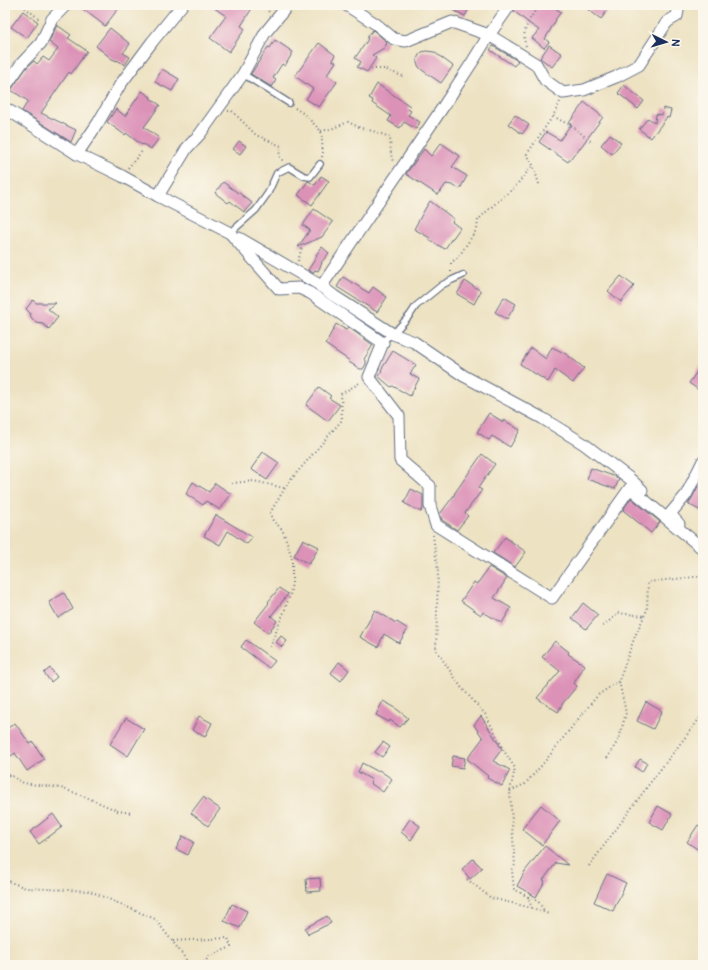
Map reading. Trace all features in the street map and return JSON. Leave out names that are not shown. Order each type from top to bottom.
[{"type":"street","points":[[5,87],[22,63],[41,43],[52,18],[66,5]]},
{"type":"street","points":[[77,154],[98,123],[120,85],[182,5]]},
{"type":"street","points":[[158,196],[187,148],[200,134],[243,74],[265,33],[288,5]]},
{"type":"street","points":[[346,5],[376,24],[394,39],[406,41],[452,22],[489,35],[536,64],[546,80],[563,93],[584,90],[616,77],[639,65],[667,22],[677,16],[679,5]]},
{"type":"street","points":[[321,287],[510,5]]},
{"type":"street","points":[[5,108],[77,154],[230,233],[321,287],[393,334],[414,342],[464,376],[542,418],[584,444],[629,478],[670,514],[702,549]]},
{"type":"street","points":[[230,233],[279,289],[299,288],[310,293],[383,343],[368,377],[399,416],[400,460],[430,486],[430,506],[436,525],[552,598],[630,488],[702,549]]},
{"type":"street","points":[[670,514],[686,495],[703,461]]},
{"type":"lane","points":[[243,74],[289,103]]},
{"type":"lane","points":[[230,233],[256,210],[268,193],[277,173],[289,167],[304,176],[310,177],[320,164]]},
{"type":"lane","points":[[383,343],[385,339],[393,334],[416,306],[442,285],[463,275]]},
{"type":"path","points":[[24,5],[38,18],[52,18]]},
{"type":"path","points":[[536,64],[533,52],[526,47],[524,41],[526,26],[539,5]]},
{"type":"path","points":[[371,69],[384,69],[405,77]]},
{"type":"path","points":[[539,184],[533,165],[527,154],[553,116],[563,93]]},
{"type":"path","points":[[289,103],[304,114],[321,131],[323,152],[320,164]]},
{"type":"path","points":[[217,110],[232,111],[256,135],[281,146],[279,156],[289,167]]},
{"type":"path","points":[[553,116],[573,127],[593,142]]},
{"type":"path","points":[[321,131],[331,129],[348,122],[361,128],[390,137],[391,154],[396,176]]},
{"type":"path","points":[[122,176],[142,150]]},
{"type":"path","points":[[452,280],[451,263],[459,256],[477,229],[478,220],[514,188],[533,165]]},
{"type":"path","points":[[270,647],[290,595],[292,582],[292,559],[282,529],[273,521],[270,513],[284,488],[342,420],[342,394],[368,377]]},
{"type":"path","points":[[232,483],[254,481],[284,488]]},
{"type":"path","points":[[433,535],[438,572],[436,650],[461,687],[486,715],[504,751],[515,768],[510,792],[516,865],[512,870],[514,889],[538,901],[547,914],[532,908],[491,898],[467,879]]},
{"type":"path","points":[[607,758],[619,739],[626,713],[619,681],[635,636],[647,610],[648,582],[703,576]]},
{"type":"path","points":[[603,626],[619,613],[644,616]]},
{"type":"path","points":[[510,792],[525,784],[598,695],[619,681]]},
{"type":"path","points":[[588,866],[703,714]]},
{"type":"path","points":[[5,767],[10,775],[23,783],[61,788],[118,811],[132,813]]},
{"type":"path","points":[[5,778],[10,775]]},
{"type":"path","points":[[5,880],[26,888],[90,891],[156,919],[189,965]]},
{"type":"path","points":[[528,897],[532,908]]},
{"type":"path","points":[[173,941],[228,938],[231,947],[209,956],[204,965]]},
{"type":"path","points":[[197,965],[205,962]]},
{"type":"building","points":[[78,5],[121,5],[105,26]]},
{"type":"building","points":[[210,5],[254,5],[241,26],[245,29],[229,52],[210,38],[226,16]]},
{"type":"building","points":[[443,5],[471,5],[465,16]]},
{"type":"building","points":[[517,5],[551,5],[561,12],[545,39],[549,42],[544,48],[532,38],[539,30],[514,11]]},
{"type":"building","points":[[582,5],[611,5],[601,19]]},
{"type":"building","points":[[23,11],[38,22],[27,38],[11,27]]},
{"type":"building","points":[[57,25],[71,35],[68,38],[87,51],[71,74],[69,72],[41,113],[76,130],[71,142],[22,111],[28,101],[11,90],[27,67],[34,61],[37,64],[43,57],[49,61],[58,49],[49,42]]},
{"type":"building","points":[[110,28],[130,44],[123,53],[130,57],[125,65],[112,59],[96,46]]},
{"type":"building","points":[[373,30],[387,42],[384,48],[372,55],[376,58],[367,72],[357,67],[361,62],[355,58]]},
{"type":"building","points":[[275,40],[293,52],[285,66],[282,64],[273,78],[276,80],[272,87],[251,74],[268,47],[270,48]]},
{"type":"building","points":[[319,43],[335,55],[332,60],[336,62],[327,75],[337,82],[319,107],[306,99],[313,89],[295,76]]},
{"type":"building","points":[[549,45],[562,54],[552,67],[540,58]]},
{"type":"building","points":[[493,46],[518,61],[514,66],[490,50]]},
{"type":"building","points":[[426,51],[434,52],[453,66],[441,83],[422,70],[417,63],[419,55]]},
{"type":"building","points":[[162,69],[179,79],[172,91],[155,82]]},
{"type":"building","points":[[377,84],[410,106],[408,109],[411,111],[408,115],[420,122],[416,129],[404,122],[400,128],[388,121],[391,116],[372,103],[373,100],[369,98]]},
{"type":"building","points":[[624,85],[644,101],[638,109],[618,93]]},
{"type":"building","points":[[142,91],[160,105],[144,127],[159,138],[151,149],[143,144],[142,145],[126,133],[125,135],[107,122],[116,109],[125,116]]},
{"type":"building","points":[[584,102],[603,117],[575,155],[574,154],[568,162],[539,142],[546,132],[560,140],[571,124],[569,123]]},
{"type":"building","points":[[663,108],[671,110],[669,118],[667,117],[651,138],[639,129],[648,118],[655,123],[656,114],[662,115]]},
{"type":"building","points":[[515,115],[529,125],[522,134],[508,124]]},
{"type":"building","points":[[610,134],[621,143],[612,154],[601,145]]},
{"type":"building","points":[[239,141],[246,146],[240,154],[233,149]]},
{"type":"building","points":[[441,143],[460,156],[452,167],[467,176],[460,189],[446,184],[438,195],[406,174],[424,149],[431,156]]},
{"type":"building","points":[[321,176],[329,181],[312,205],[298,195],[308,181],[315,185]]},
{"type":"building","points":[[223,182],[252,203],[244,212],[230,201],[228,203],[215,193]]},
{"type":"building","points":[[430,201],[454,219],[452,222],[460,228],[445,249],[414,229]]},
{"type":"building","points":[[314,209],[333,222],[322,237],[298,247],[310,230],[303,225]]},
{"type":"building","points":[[322,247],[329,253],[321,263],[318,271],[315,270],[313,273],[308,270]]},
{"type":"building","points":[[621,276],[634,286],[621,302],[608,291]]},
{"type":"building","points":[[343,277],[369,293],[373,287],[387,297],[377,312],[337,287]]},
{"type":"building","points":[[465,281],[481,291],[474,304],[457,294]]},
{"type":"building","points":[[504,297],[516,304],[507,319],[495,312]]},
{"type":"building","points":[[33,300],[36,303],[56,303],[48,309],[58,317],[49,329],[43,324],[36,323],[26,309]]},
{"type":"building","points":[[336,324],[346,330],[348,327],[373,345],[364,359],[366,360],[366,364],[363,369],[360,369],[349,362],[350,361],[325,344]]},
{"type":"building","points":[[552,347],[566,354],[584,368],[573,383],[555,370],[548,382],[520,364],[531,348],[546,359]]},
{"type":"building","points":[[393,351],[416,365],[410,374],[419,379],[410,396],[393,386],[391,387],[378,376]]},
{"type":"building","points":[[703,363],[703,393],[689,383]]},
{"type":"building","points":[[319,387],[331,396],[329,398],[340,405],[328,421],[306,405]]},
{"type":"building","points":[[489,413],[520,430],[510,447],[492,436],[489,440],[477,432]]},
{"type":"building","points":[[263,452],[279,463],[267,480],[251,469]]},
{"type":"building","points":[[482,454],[495,464],[478,488],[482,490],[465,513],[468,516],[457,530],[442,520],[440,514]]},
{"type":"building","points":[[591,468],[619,479],[615,489],[587,479]]},
{"type":"building","points":[[703,477],[703,512],[688,504]]},
{"type":"building","points":[[193,482],[209,492],[215,483],[231,494],[220,510],[206,501],[203,505],[186,494]]},
{"type":"building","points":[[411,489],[423,495],[423,508],[421,512],[404,503]]},
{"type":"building","points":[[631,498],[660,522],[651,533],[623,510]]},
{"type":"building","points":[[216,515],[252,537],[247,544],[228,531],[220,545],[204,536]]},
{"type":"building","points":[[505,537],[526,552],[515,567],[493,553]]},
{"type":"building","points":[[303,539],[319,547],[309,564],[294,556]]},
{"type":"building","points":[[489,567],[507,578],[494,598],[511,608],[502,623],[483,612],[481,615],[461,601],[474,582],[477,584]]},
{"type":"building","points":[[279,588],[288,594],[271,616],[277,621],[268,633],[254,622]]},
{"type":"building","points":[[64,593],[73,609],[58,618],[49,602]]},
{"type":"building","points":[[583,603],[598,615],[586,629],[572,618]]},
{"type":"building","points":[[375,610],[408,629],[399,643],[384,634],[378,647],[360,637]]},
{"type":"building","points":[[281,636],[287,641],[282,647],[276,642]]},
{"type":"building","points":[[246,640],[275,661],[269,668],[241,647]]},
{"type":"building","points":[[555,641],[569,652],[568,654],[585,665],[574,683],[577,686],[563,703],[558,712],[537,698],[560,671],[542,657]]},
{"type":"building","points":[[339,662],[349,670],[341,681],[331,673]]},
{"type":"building","points":[[50,668],[57,677],[51,682],[44,673]]},
{"type":"building","points":[[383,701],[394,707],[408,718],[400,727],[390,720],[389,722],[376,715]]},
{"type":"building","points":[[646,702],[662,711],[653,729],[637,721]]},
{"type":"building","points":[[199,716],[212,723],[205,737],[192,730]]},
{"type":"building","points":[[481,716],[502,749],[493,761],[510,770],[502,786],[487,778],[488,776],[467,759],[483,738],[474,725]]},
{"type":"building","points":[[126,718],[144,729],[128,756],[110,744]]},
{"type":"building","points":[[15,723],[30,744],[33,742],[44,759],[27,771],[15,753],[11,756],[5,748],[5,730]]},
{"type":"building","points":[[383,742],[390,747],[382,757],[375,752]]},
{"type":"building","points":[[453,756],[465,758],[463,768],[451,766]]},
{"type":"building","points":[[640,759],[647,763],[642,772],[635,767]]},
{"type":"building","points":[[362,763],[377,771],[379,770],[392,779],[383,792],[370,783],[372,780],[358,772]]},
{"type":"building","points":[[203,797],[220,809],[208,826],[191,813]]},
{"type":"building","points":[[541,805],[560,821],[542,845],[522,829]]},
{"type":"building","points":[[658,806],[672,814],[663,830],[649,822]]},
{"type":"building","points":[[53,814],[62,827],[39,844],[30,832]]},
{"type":"building","points":[[410,819],[420,826],[411,840],[401,832]]},
{"type":"building","points":[[698,825],[703,828],[703,853],[687,842]]},
{"type":"building","points":[[183,836],[194,842],[188,855],[176,849]]},
{"type":"building","points":[[545,846],[568,865],[556,863],[543,880],[545,881],[536,897],[517,886],[525,871]]},
{"type":"building","points":[[473,859],[482,868],[470,879],[462,869]]},
{"type":"building","points":[[607,874],[626,883],[613,911],[594,902]]},
{"type":"building","points":[[320,878],[321,891],[307,892],[306,879]]},
{"type":"building","points":[[232,904],[247,911],[240,928],[224,921]]},
{"type":"building","points":[[327,916],[331,923],[308,934],[305,928]]}]
